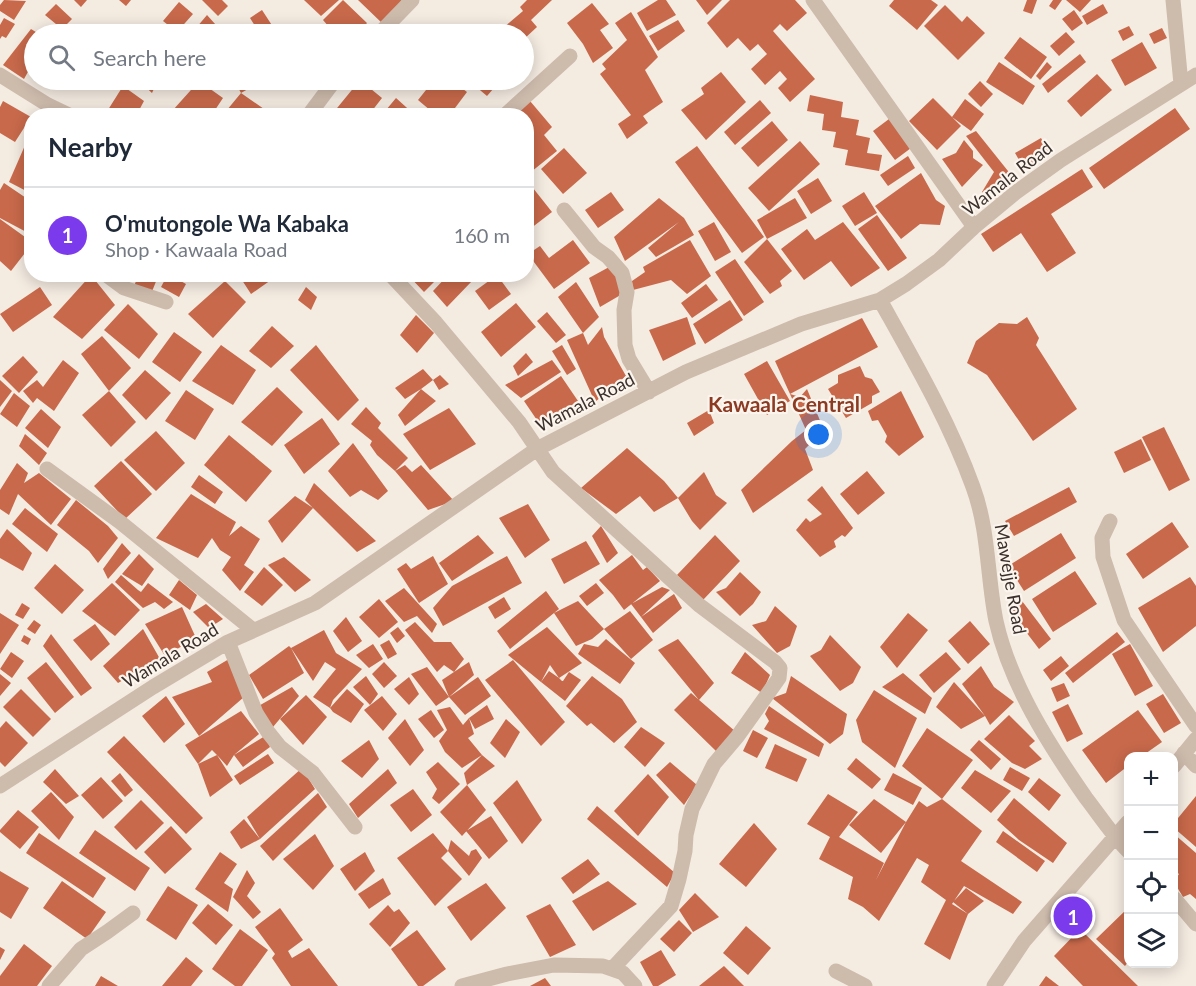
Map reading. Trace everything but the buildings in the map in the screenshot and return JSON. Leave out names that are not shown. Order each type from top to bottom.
[{"type":"street","points":[[389,24],[412,0]]},
{"type":"street","points":[[813,0],[974,227]]},
{"type":"street","points":[[1173,0],[1181,84]]},
{"type":"street","points":[[534,89],[570,56]]},
{"type":"street","points":[[0,75],[54,108]]},
{"type":"street","name":"Wamala Road","points":[[0,786],[153,687],[228,642],[315,603],[537,449],[687,372],[801,324],[880,300],[939,260],[1015,193],[1061,160],[1196,75]]},
{"type":"street","points":[[314,108],[328,90]]},
{"type":"street","points":[[513,108],[533,90]]},
{"type":"street","points":[[564,210],[594,247],[608,257],[622,273],[627,292],[624,310],[625,345],[629,359],[649,392]]},
{"type":"street","points":[[116,282],[124,288],[166,302]]},
{"type":"street","points":[[397,282],[444,332],[519,422],[553,472],[691,598],[780,668],[779,678],[737,737],[714,764],[692,809],[679,879],[671,906],[612,969]]},
{"type":"street","name":"Mawejje Road","points":[[880,300],[940,408],[974,489],[984,531],[996,620],[1004,649],[1026,702],[1070,774],[1124,847]]},
{"type":"street","points":[[47,469],[120,522],[253,630]]},
{"type":"street","points":[[1110,521],[1102,538],[1103,557],[1124,620],[1196,726]]},
{"type":"street","points":[[228,642],[256,713],[268,732],[280,747],[313,773],[355,827]]},
{"type":"street","points":[[1178,760],[1196,739]]},
{"type":"street","points":[[1184,753],[1196,766]]},
{"type":"street","points":[[994,986],[1024,941],[1124,827]]},
{"type":"street","points":[[1178,904],[1196,924]]},
{"type":"street","points":[[49,986],[81,949],[133,913]]},
{"type":"street","points":[[462,986],[554,965],[603,966],[622,973],[635,986]]},
{"type":"street","points":[[836,971],[865,986]]},
{"type":"place","name":"O'mutongole Wa Kabaka","points":[[1073,916]]},
{"type":"district","name":"Kawaala Central","points":[[784,403]]}]
